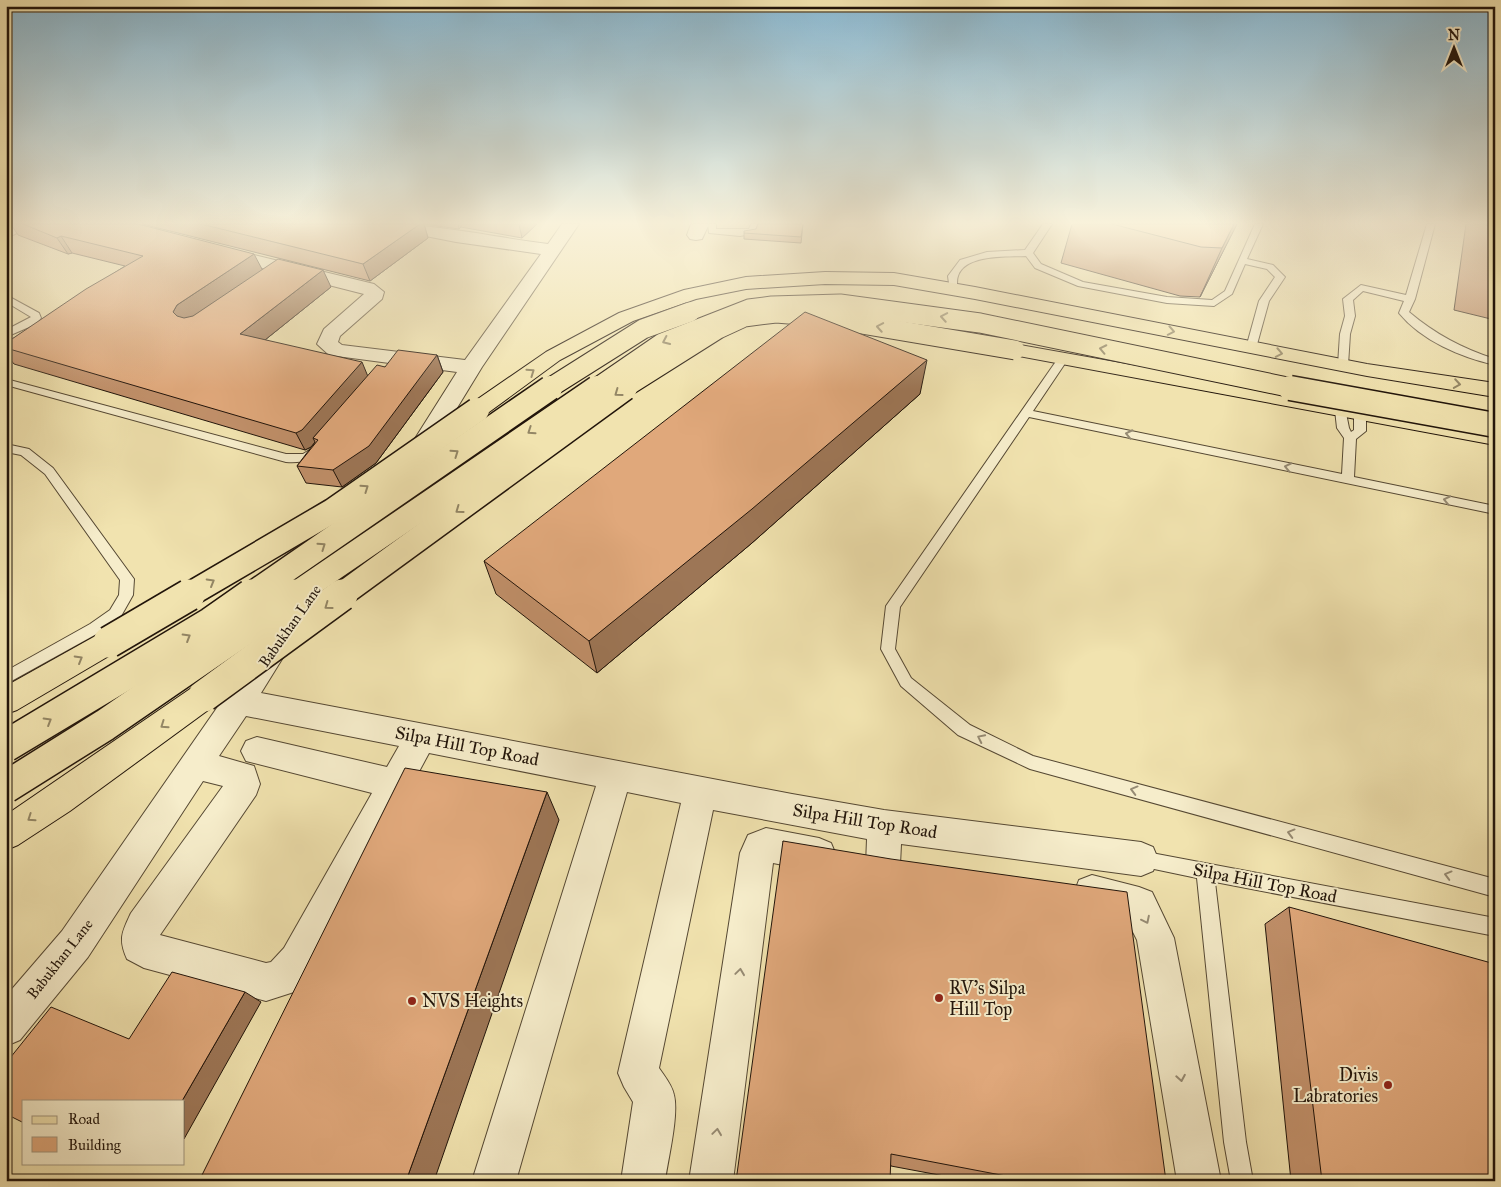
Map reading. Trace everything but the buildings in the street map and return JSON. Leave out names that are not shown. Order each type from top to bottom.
[{"type":"main road","points":[[6,701],[332,511],[553,356],[626,317],[691,294],[746,283],[803,279]]},
{"type":"main road","points":[[896,279],[1343,365],[1495,390]]},
{"type":"main road","points":[[6,746],[211,623],[570,374],[643,329],[708,306],[747,297],[790,292],[888,293],[936,298],[1033,316],[1284,369],[1495,407]]},
{"type":"main road","points":[[6,788],[105,725],[662,343],[749,309],[772,306],[840,304],[934,315],[1027,332],[1285,387],[1495,425]]},
{"type":"main road","points":[[6,834],[58,800],[204,696],[630,384],[718,329],[744,317],[776,313],[814,316],[1015,350],[1495,438]]},
{"type":"main road","points":[[1427,379],[1439,428]]},
{"type":"street","points":[[259,284],[266,279]]},
{"type":"street","points":[[330,279],[367,288],[374,292],[372,299],[331,334],[327,344],[336,351],[392,364],[470,367]]},
{"type":"street","name":"Babukhan Lane","points":[[6,1026],[75,944],[291,623],[351,542],[402,478],[470,367],[532,279]]},
{"type":"street","name":"Silpa Hill Top Road","points":[[237,702],[792,810],[884,826],[1140,859]]},
{"type":"street","points":[[195,764],[242,776],[244,784],[144,926],[140,935],[140,946],[144,949],[266,982],[275,982],[283,978],[297,960],[421,737]]},
{"type":"street","points":[[257,751],[395,784]]},
{"type":"street","points":[[494,1181],[616,775]]},
{"type":"street","points":[[643,1181],[654,1112],[654,1096],[638,1073],[700,792]]},
{"type":"street","points":[[788,850],[792,810]]},
{"type":"street","points":[[710,1181],[757,853],[760,846],[766,845],[874,863],[884,826]]},
{"type":"street","points":[[1057,889],[1105,895],[1139,905],[1155,938],[1199,1181]]},
{"type":"lane","points":[[953,279],[953,289]]},
{"type":"lane","points":[[1070,279],[1081,284],[1167,300],[1214,302],[1229,292],[1234,279]]},
{"type":"lane","points":[[1251,348],[1264,301],[1278,279]]},
{"type":"lane","points":[[1415,279],[1404,313],[1419,326],[1449,346],[1473,356],[1495,362]]},
{"type":"lane","points":[[1343,365],[1345,334],[1350,316],[1348,299],[1361,288],[1410,299]]},
{"type":"lane","points":[[6,298],[35,315],[36,318],[32,322],[6,334]]},
{"type":"lane","points":[[1063,359],[893,606],[888,649],[906,682],[964,730],[1030,762],[1495,888]]},
{"type":"lane","points":[[6,382],[286,458],[298,459],[308,457],[316,452],[329,436]]},
{"type":"lane","points":[[1350,438],[1360,431],[1351,411]]},
{"type":"lane","points":[[1348,479],[1350,438],[1343,428],[1351,411]]},
{"type":"lane","points":[[1028,412],[1495,510]]},
{"type":"lane","points":[[6,448],[25,452],[49,471],[126,579],[126,595],[115,614],[95,628],[6,678]]},
{"type":"lane","name":"Silpa Hill Top Road","points":[[1140,859],[1495,927]]},
{"type":"lane","points":[[1205,872],[1235,1142],[1242,1181]]},
{"type":"place","name":"RV's Silpa Hill Top","points":[[939,998]]},
{"type":"place","name":"NVS Heights","points":[[412,1001]]},
{"type":"place","name":"Divis Labratories","points":[[1388,1085]]}]
